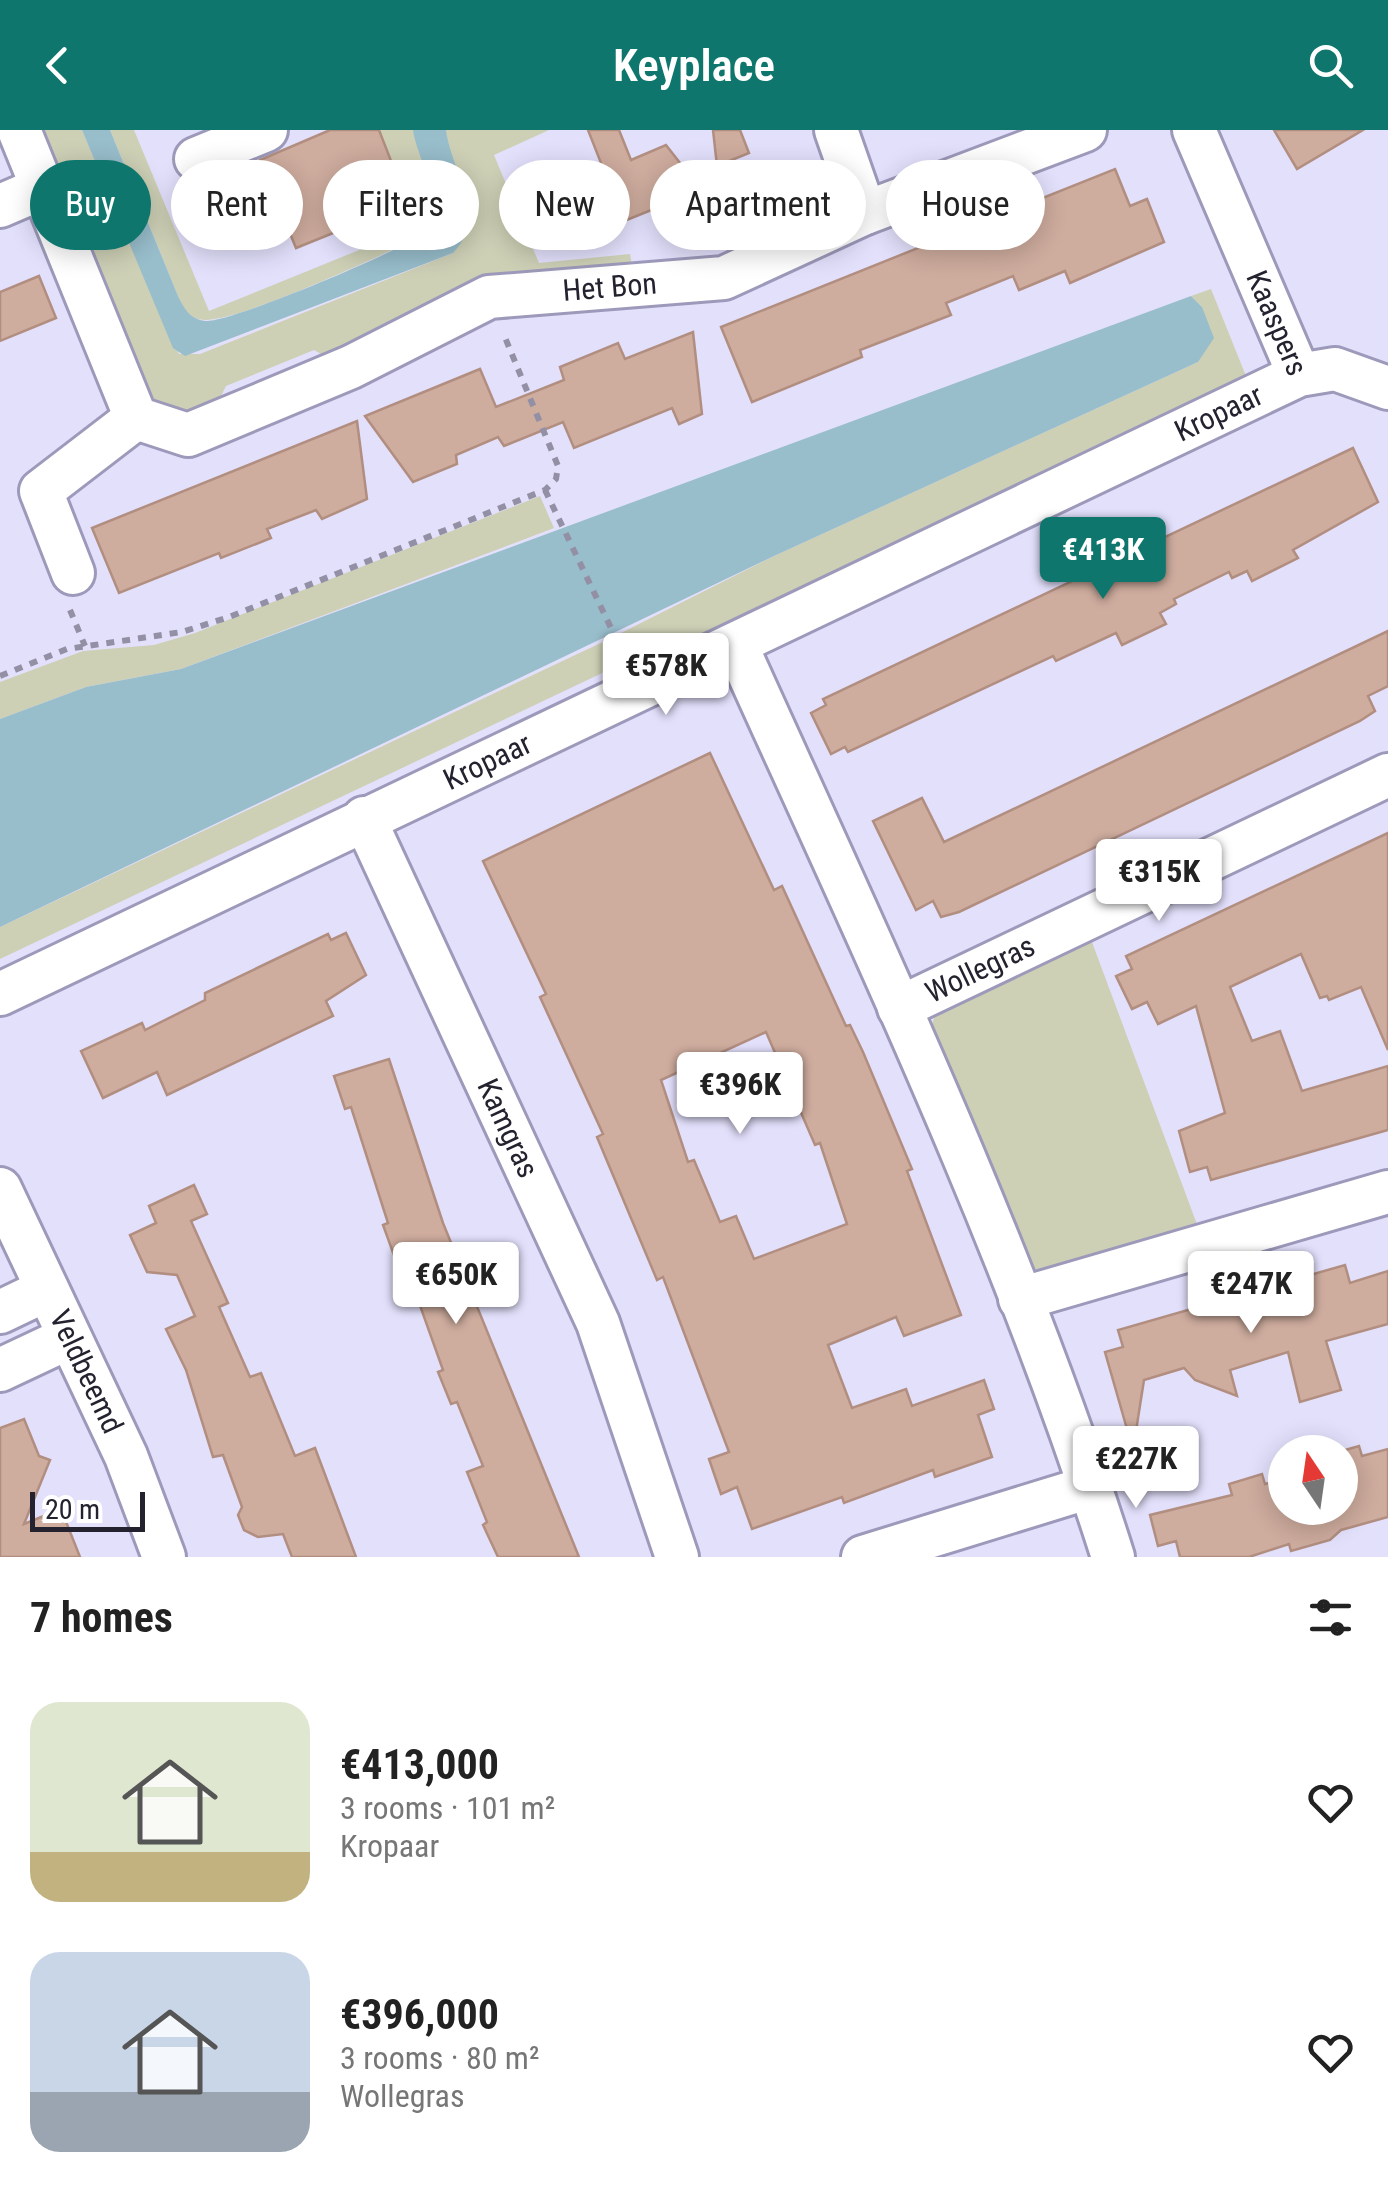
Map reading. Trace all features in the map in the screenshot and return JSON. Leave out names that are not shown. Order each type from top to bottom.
[{"type":"street","points":[[19,130],[31,160]]},
{"type":"street","points":[[196,159],[266,130]]},
{"type":"street","points":[[836,130],[846,160]]},
{"type":"street","name":"Het Bon","points":[[866,213],[1085,130]]},
{"type":"street","name":"Kaaspers","points":[[1194,130],[1300,375],[1334,369],[1388,388]]},
{"type":"street","points":[[0,206],[30,193]]},
{"type":"street","points":[[67,250],[136,418],[42,491],[73,572]]},
{"type":"street","name":"Het Bon","points":[[136,418],[188,435],[350,367],[489,297],[724,278],[785,250]]},
{"type":"street","name":"Kropaar","points":[[0,994],[1300,375]]},
{"type":"street","name":"Wollegras","points":[[736,645],[899,1008],[1020,1298],[1112,1557]]},
{"type":"street","name":"Wollegras","points":[[899,1008],[1388,775]]},
{"type":"street","name":"Kamgras","points":[[364,818],[598,1323],[677,1557]]},
{"type":"street","name":"Veldbeemd","points":[[0,1188],[126,1456],[164,1557]]},
{"type":"street","points":[[1020,1298],[1388,1192]]},
{"type":"street","points":[[0,1312],[46,1290]]},
{"type":"street","points":[[0,1370],[68,1338]]},
{"type":"street","points":[[863,1557],[1090,1487]]},
{"type":"path","points":[[0,676],[67,648],[182,632],[213,622],[545,490],[556,479],[558,466],[489,297]]},
{"type":"path","points":[[545,490],[621,649]]},
{"type":"green space","points":[[35,130],[82,130],[95,160],[48,160]]},
{"type":"green space","points":[[110,130],[134,130],[146,160],[122,160]]},
{"type":"green space","points":[[379,130],[413,130],[422,160],[391,160]]},
{"type":"green space","points":[[446,130],[549,130],[494,155],[499,167],[499,250],[534,250],[539,263],[630,254],[632,265],[484,282],[396,318],[389,329],[326,357],[314,350],[226,386],[219,400],[188,413],[150,405],[85,250],[134,250],[179,354],[200,354],[453,250],[479,250],[479,160],[448,160]]},
{"type":"green space","points":[[151,171],[171,219],[171,250],[184,250],[209,311],[359,250],[392,250],[240,313],[198,319],[188,313],[151,230]]},
{"type":"green space","points":[[1211,289],[1246,376],[1237,386],[687,646],[681,636],[632,659],[619,634],[774,556],[1198,362],[1202,307],[1191,296]]},
{"type":"green space","points":[[540,496],[554,528],[181,669],[86,687],[0,719],[0,682],[83,651],[154,645],[195,633]]},
{"type":"green space","points":[[607,640],[619,665],[0,959],[0,927]]},
{"type":"green space","points":[[1089,934],[1198,1227],[1049,1269],[1022,1270],[929,1039],[934,1017],[948,999]]},
{"type":"water","points":[[82,130],[110,130],[122,160],[95,160]]},
{"type":"water","points":[[413,130],[446,130],[454,160],[422,160]]},
{"type":"water","points":[[151,230],[183,305],[188,313],[205,321],[281,298],[394,250],[455,250],[185,356],[173,348],[132,250],[151,250]]},
{"type":"water","points":[[1191,296],[1202,307],[1214,338],[1198,362],[774,556],[0,927],[0,719],[86,687],[181,669]]},
{"type":"building","points":[[330,130],[379,130],[391,160],[323,160],[323,237],[303,245],[303,160],[260,160]]},
{"type":"building","points":[[588,130],[619,130],[631,160],[666,145],[678,160],[650,160],[650,211],[630,219],[630,160],[600,160]]},
{"type":"building","points":[[713,130],[740,130],[749,153],[732,160],[716,160]]},
{"type":"building","points":[[1274,130],[1363,130],[1297,169]]},
{"type":"building","points":[[1115,169],[1130,206],[1147,199],[1164,242],[1070,283],[1065,271],[1019,290],[1013,276],[946,303],[951,315],[860,350],[862,357],[752,402],[721,327],[913,250],[1045,250],[1045,197]]},
{"type":"building","points":[[39,276],[56,318],[0,341],[0,292]]},
{"type":"building","points":[[693,332],[702,414],[679,424],[672,408],[574,448],[563,422],[504,446],[498,437],[456,455],[457,464],[413,482],[365,416],[480,369],[496,407],[564,380],[560,367],[618,343],[625,359]]},
{"type":"building","points":[[357,421],[367,499],[322,519],[316,510],[267,529],[271,538],[221,558],[219,553],[119,593],[92,528]]},
{"type":"building","points":[[1353,448],[1378,502],[1293,550],[1298,558],[1252,581],[1247,571],[1232,578],[1229,572],[1174,599],[1176,604],[1160,613],[1166,624],[1122,645],[1116,633],[1056,661],[1053,656],[848,752],[845,747],[831,754],[811,713],[826,705],[823,699]]},
{"type":"building","points":[[1388,631],[1388,686],[1368,696],[1375,711],[1360,721],[959,912],[941,917],[933,901],[916,910],[873,821],[922,798],[944,842]]},
{"type":"building","points":[[710,753],[774,890],[782,886],[846,1026],[850,1025],[863,1052],[912,1169],[907,1171],[961,1315],[904,1336],[896,1317],[828,1345],[852,1408],[906,1389],[912,1406],[984,1380],[994,1409],[978,1415],[992,1457],[935,1477],[933,1470],[844,1503],[842,1497],[752,1529],[737,1487],[721,1494],[709,1459],[729,1452],[663,1277],[657,1280],[597,1137],[603,1134],[540,997],[546,994],[483,861]],"holes":[[[766,1032],[815,1145],[820,1143],[847,1224],[754,1259],[736,1216],[720,1222],[694,1160],[688,1162],[661,1080]]]},
{"type":"building","points":[[1388,833],[1388,1050],[1361,987],[1329,1000],[1327,996],[1320,998],[1301,954],[1230,987],[1252,1041],[1280,1031],[1302,1091],[1388,1066],[1388,1130],[1211,1180],[1207,1167],[1190,1172],[1179,1131],[1225,1113],[1196,1006],[1158,1024],[1147,1002],[1132,1009],[1116,976],[1132,969],[1126,956]]},
{"type":"building","points":[[346,933],[366,975],[326,1001],[333,1016],[167,1095],[157,1072],[103,1098],[81,1051],[142,1023],[145,1030],[205,1000],[205,993],[328,934],[331,940]]},
{"type":"building","points":[[389,1059],[443,1223],[579,1557],[498,1557],[483,1525],[487,1522],[467,1472],[483,1466],[457,1402],[451,1404],[438,1372],[443,1370],[402,1255],[395,1258],[383,1225],[388,1223],[351,1107],[345,1109],[334,1076]]},
{"type":"building","points":[[194,1185],[207,1214],[191,1221],[228,1303],[219,1307],[250,1377],[261,1373],[295,1456],[315,1448],[356,1557],[292,1557],[283,1534],[258,1537],[244,1530],[238,1515],[242,1507],[223,1455],[213,1457],[186,1370],[166,1329],[195,1316],[177,1275],[147,1272],[130,1235],[156,1223],[149,1206]]},
{"type":"building","points":[[1345,1265],[1350,1283],[1388,1271],[1388,1324],[1326,1341],[1341,1390],[1300,1402],[1288,1352],[1230,1370],[1237,1396],[1195,1380],[1184,1368],[1144,1380],[1133,1450],[1105,1352],[1123,1347],[1118,1330]]},
{"type":"building","points":[[24,1419],[39,1456],[50,1460],[24,1524],[61,1509],[80,1557],[0,1557],[0,1428]]},
{"type":"building","points":[[1358,1446],[1362,1456],[1388,1449],[1388,1517],[1341,1530],[1330,1540],[1291,1551],[1289,1544],[1249,1557],[1180,1557],[1176,1541],[1158,1546],[1150,1515],[1232,1495],[1229,1484],[1262,1474],[1268,1483],[1268,1525],[1358,1525]]}]
